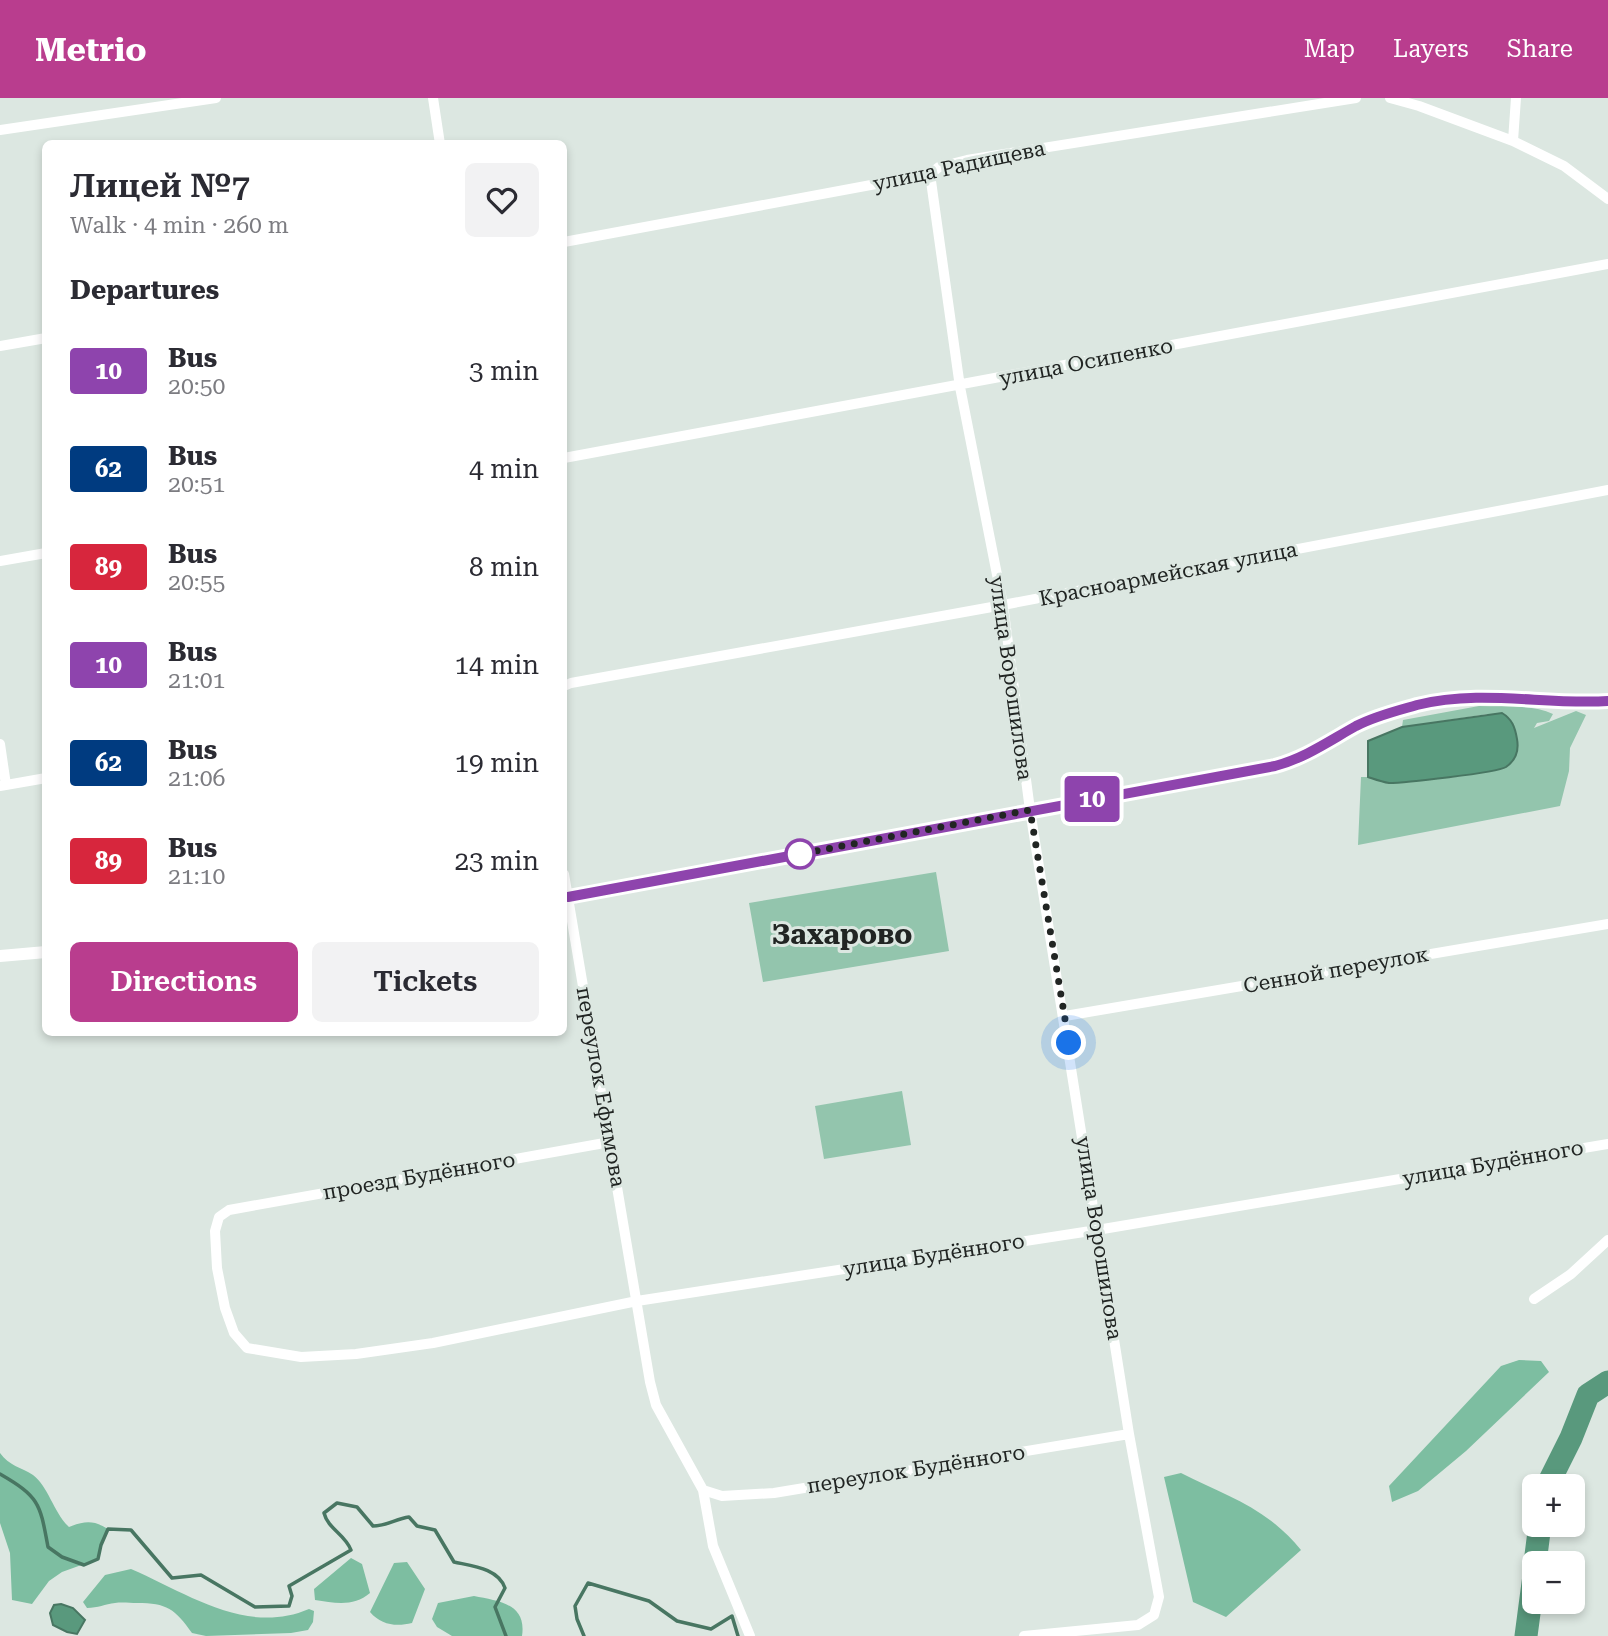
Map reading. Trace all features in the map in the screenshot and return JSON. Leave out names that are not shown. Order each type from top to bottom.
[{"type":"street","points":[[0,130],[216,98]]},
{"type":"street","points":[[432,98],[439,140]]},
{"type":"street","name":"улица Радищева","points":[[567,242],[930,174],[939,167],[967,160],[1356,98]]},
{"type":"street","points":[[1390,98],[1513,141],[1564,166],[1608,199]]},
{"type":"street","points":[[1513,141],[1516,98]]},
{"type":"street","name":"улица Ворошилова","points":[[930,174],[960,387],[1003,606],[1030,810],[1065,1016],[1129,1433],[1159,1597],[1154,1615],[1138,1625],[1024,1636]]},
{"type":"street","name":"улица Осипенко","points":[[567,457],[960,387],[1337,313],[1608,264]]},
{"type":"street","points":[[0,346],[42,339]]},
{"type":"street","name":"Красноармейская улица","points":[[567,685],[1003,606],[1608,490]]},
{"type":"street","points":[[0,561],[42,554]]},
{"type":"street","points":[[567,897],[915,834],[1291,761],[1376,718],[1445,700],[1491,696],[1545,701],[1608,701]]},
{"type":"street","points":[[0,744],[3,785],[42,779]]},
{"type":"street","name":"переулок Ефимова","points":[[567,903],[650,1382],[656,1405],[703,1490]]},
{"type":"street","name":"Сенной переулок","points":[[1065,1016],[1608,924]]},
{"type":"street","points":[[0,956],[42,952]]},
{"type":"street","name":"проезд Будённого","points":[[259,1352],[247,1348],[234,1333],[225,1308],[217,1268],[215,1231],[219,1217],[229,1210],[610,1142]]},
{"type":"street","name":"улица Будённого","points":[[259,1352],[301,1357],[356,1354],[433,1343],[637,1301],[1097,1230],[1608,1144]]},
{"type":"street","points":[[1534,1299],[1571,1275],[1608,1240]]},
{"type":"street","name":"переулок Будённого","points":[[703,1490],[722,1496],[774,1493],[1129,1433]]},
{"type":"street","points":[[703,1490],[705,1514],[713,1546],[750,1636]]},
{"type":"shaded area","points":[[1479,706],[1526,707],[1553,714],[1549,721],[1537,723],[1534,728],[1576,711],[1586,715],[1570,748],[1569,771],[1560,806],[1358,845],[1361,777],[1387,783],[1455,777],[1504,768],[1514,759],[1488,714],[1402,727],[1403,720]]},
{"type":"shaded area","points":[[1502,713],[1512,724],[1518,743],[1514,758],[1506,767],[1468,775],[1398,783],[1386,783],[1368,777],[1368,741],[1402,727]]},
{"type":"shaded area","points":[[936,872],[949,951],[763,982],[749,903]]},
{"type":"shaded area","points":[[902,1091],[911,1145],[824,1159],[815,1106]]},
{"type":"shaded area","points":[[1519,1360],[1541,1361],[1549,1372],[1466,1451],[1418,1491],[1392,1502],[1389,1486],[1501,1366]]},
{"type":"shaded area","points":[[0,1453],[7,1461],[38,1480],[69,1527],[89,1522],[108,1529],[98,1559],[62,1572],[49,1581],[32,1604],[12,1600],[10,1553],[0,1523]]},
{"type":"shaded area","points":[[1181,1473],[1246,1504],[1274,1523],[1301,1550],[1226,1617],[1193,1602],[1164,1477]]},
{"type":"shaded area","points":[[351,1558],[362,1564],[370,1593],[351,1602],[315,1600],[314,1589]]},
{"type":"shaded area","points":[[407,1562],[425,1589],[412,1623],[395,1625],[384,1622],[370,1612],[394,1563]]},
{"type":"shaded area","points":[[131,1569],[195,1599],[240,1615],[262,1618],[286,1616],[309,1609],[314,1611],[313,1622],[308,1630],[291,1633],[206,1636],[192,1633],[175,1613],[156,1604],[118,1603],[87,1608],[83,1602],[105,1575]]},
{"type":"shaded area","points":[[474,1596],[501,1602],[515,1610],[520,1617],[522,1636],[452,1636],[437,1627],[432,1619],[438,1603]]},
{"type":"shaded area","points":[[54,1605],[73,1608],[85,1620],[77,1634],[53,1625],[50,1613]]},
{"type":"waterway","points":[[1553,1474],[1588,1395],[1608,1382]]},
{"type":"waterway","points":[[0,1474],[31,1496],[40,1511],[48,1547],[62,1557],[84,1565],[98,1559],[108,1529],[131,1530],[172,1578],[201,1575],[255,1607],[289,1606],[292,1596],[289,1586],[351,1550],[324,1513],[337,1503],[357,1507],[373,1526],[409,1517],[417,1526],[435,1530],[454,1562],[484,1569],[502,1581],[505,1588],[495,1607],[506,1636]]},
{"type":"waterway","points":[[1537,1551],[1538,1537]]},
{"type":"waterway","points":[[584,1636],[575,1606],[588,1583],[649,1601],[677,1621],[711,1629],[732,1616],[738,1636]]},
{"type":"waterway","points":[[1526,1636],[1529,1614]]},
{"type":"bus line","name":"10","points":[[568,897],[1275,766],[1306,755],[1376,718],[1445,700],[1491,696],[1545,701],[1608,701]]},
{"type":"district","name":"Захарово","points":[[842,934]]},
{"type":"route","points":[[800,854],[790,856],[1030,810],[1069,1043]]}]
